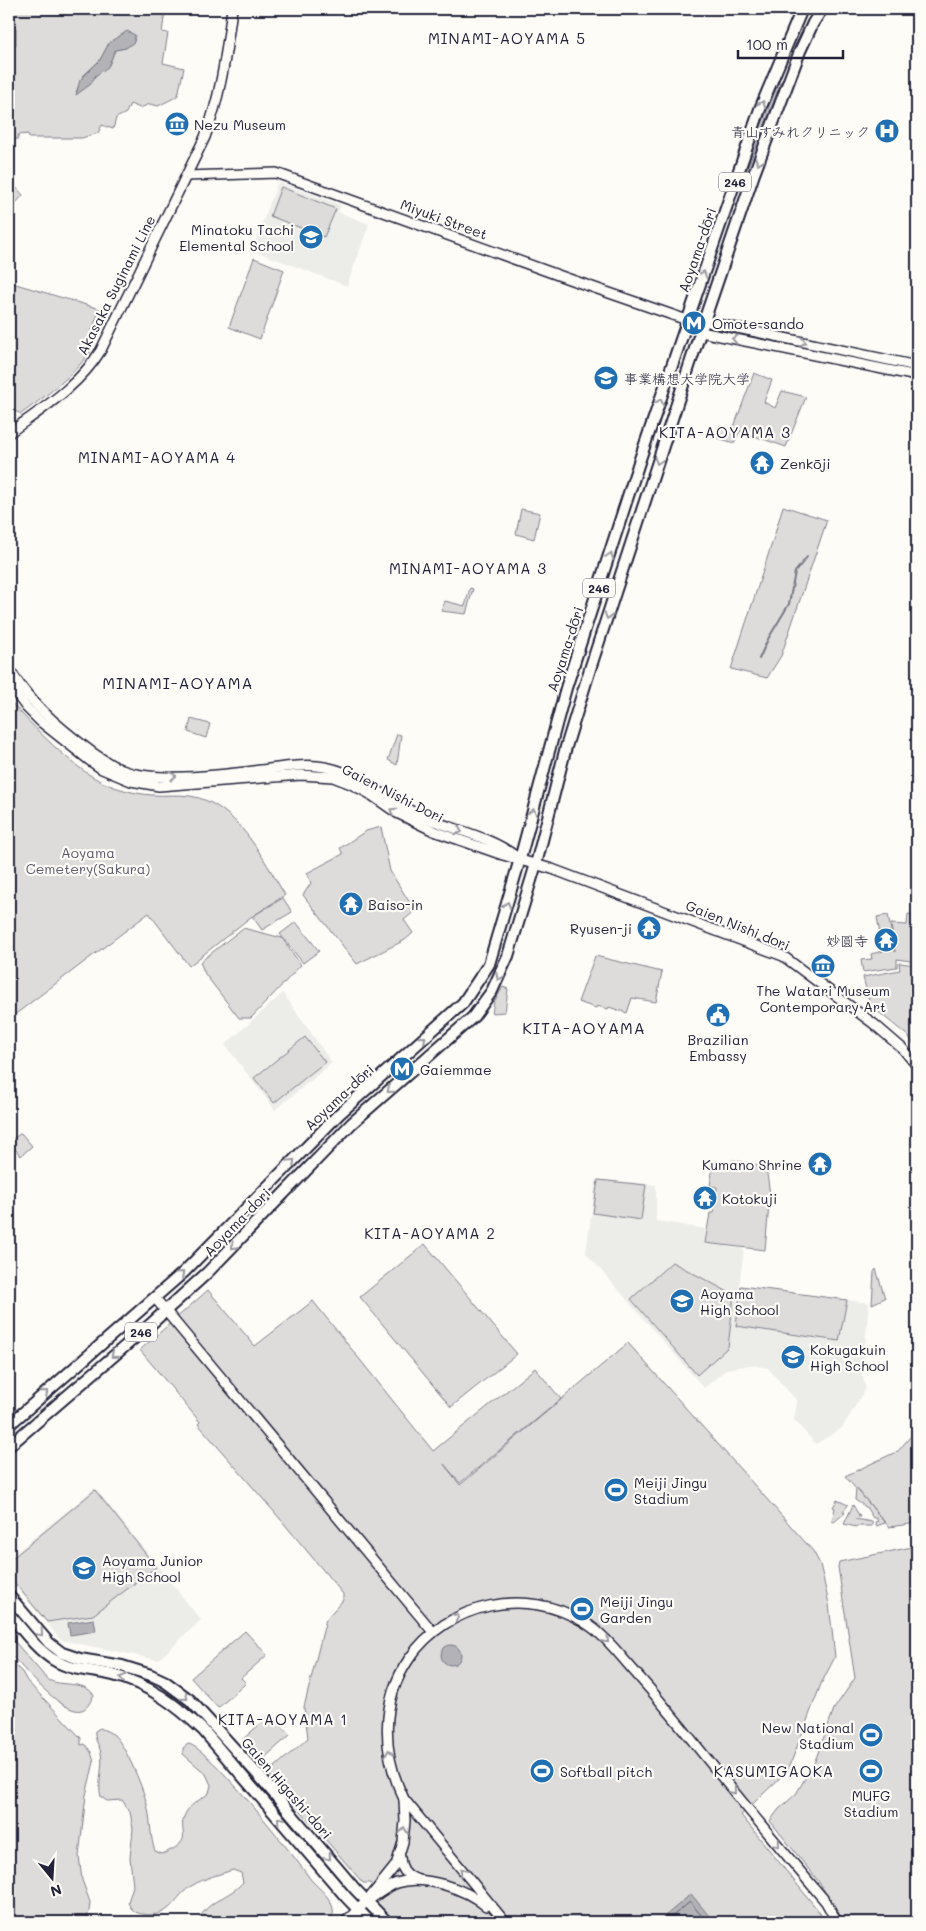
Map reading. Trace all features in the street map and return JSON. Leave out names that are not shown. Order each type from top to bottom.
[{"type":"main road","name":"Akasaka Suginami Line","points":[[9,432],[72,386],[101,350],[205,137],[216,109],[232,9]]},
{"type":"main road","name":"Aoyama-dōri","points":[[155,1298],[196,1260],[257,1196],[340,1114],[463,1003],[485,970],[493,954],[566,688],[641,456],[760,109],[802,9]]},
{"type":"main road","name":"246","points":[[700,332],[765,143],[800,51],[822,9]]},
{"type":"main road","name":"Miyuki Street","points":[[186,176],[276,173],[687,320]]},
{"type":"main road","points":[[687,320],[704,321],[917,366]]},
{"type":"main road","points":[[687,320],[700,332],[917,376]]},
{"type":"main road","name":"Aoyama-dōri","points":[[166,1310],[207,1273],[352,1123],[478,1011],[504,967],[536,864],[566,747],[590,669],[700,332]]},
{"type":"main road","points":[[600,586],[608,582],[613,584],[616,590]]},
{"type":"main road","name":"Gaien Nishi Dori","points":[[9,668],[26,694],[39,709],[101,760],[124,770],[139,775],[201,779],[301,775],[333,777],[370,794],[397,813],[434,831],[520,859]]},
{"type":"main road","name":"Gaien Nishi Dori","points":[[9,684],[26,707],[41,722],[102,769],[132,781],[159,786],[201,779]]},
{"type":"main road","name":"Gaien Nishi dori","points":[[520,859],[783,956],[874,1024],[902,1049],[917,1066]]},
{"type":"main road","points":[[155,1298],[433,1632]]},
{"type":"main road","name":"246","points":[[9,1425],[155,1298]]},
{"type":"main road","name":"246","points":[[9,1446],[166,1310]]},
{"type":"main road","name":"Gaien Higashi-dori","points":[[9,1596],[49,1642],[62,1653],[80,1659],[122,1666],[151,1675],[164,1681],[190,1700],[387,1922]]},
{"type":"main road","points":[[504,1920],[404,1799],[394,1776],[388,1752],[387,1726],[390,1703],[396,1682],[407,1660],[417,1647],[433,1632],[462,1614],[496,1604],[531,1603],[567,1612],[585,1622],[602,1635],[654,1694],[826,1902],[837,1922]]},
{"type":"main road","name":"Gaien Higashi-dori","points":[[9,1614],[41,1651],[55,1661],[70,1668],[111,1674],[134,1681],[179,1707],[203,1730],[370,1922]]},
{"type":"main road","points":[[367,1901],[376,1888],[394,1869],[400,1854],[405,1821],[404,1799]]},
{"type":"main road","points":[[400,1854],[403,1870],[410,1876],[423,1882]]},
{"type":"main road","points":[[345,1922],[367,1901],[398,1883],[423,1882],[452,1886],[464,1891],[479,1900],[504,1920]]},
{"type":"shaded area","name":"Minatoku Tachi Elemental School","points":[[278,182],[341,205],[338,212],[369,224],[347,286],[252,250]]},
{"type":"shaded area","points":[[283,993],[332,1063],[275,1110],[225,1045]]},
{"type":"shaded area","points":[[596,1179],[656,1185],[656,1221],[706,1229],[705,1243],[744,1249],[735,1318],[740,1285],[869,1303],[862,1375],[866,1388],[842,1428],[816,1444],[794,1420],[797,1401],[768,1368],[750,1365],[727,1369],[704,1388],[586,1253]]},
{"type":"shaded area","name":"Aoyama Junior High School","points":[[95,1488],[201,1620],[158,1660],[61,1640],[9,1579],[9,1558]]},
{"type":"green space","points":[[9,9],[155,9],[165,12],[162,32],[168,33],[163,63],[184,68],[178,95],[158,106],[150,104],[140,108],[130,104],[126,113],[116,118],[113,129],[102,125],[98,133],[82,138],[29,138],[28,134],[18,135],[18,139],[9,140],[9,53],[16,44],[16,28],[9,26]],"holes":[[[135,40],[126,48],[115,50],[109,65],[95,76],[88,86],[76,92],[83,76],[100,60],[109,43]]]},
{"type":"green space","points":[[779,82],[781,82],[744,177],[754,144]]},
{"type":"green space","points":[[11,182],[23,195],[9,211],[9,184]]},
{"type":"green space","points":[[281,187],[336,209],[324,237],[270,216]]},
{"type":"green space","points":[[254,258],[284,270],[260,339],[229,327]]},
{"type":"green space","points":[[9,282],[100,309],[87,350],[91,351],[67,378],[21,414],[9,408]]},
{"type":"green space","points":[[754,373],[772,380],[764,402],[775,408],[782,391],[806,397],[786,447],[740,431],[734,443],[714,437],[718,427],[732,432]]},
{"type":"green space","points":[[783,506],[827,520],[781,656],[767,678],[731,669]]},
{"type":"green space","points":[[521,509],[540,513],[534,539],[516,534]]},
{"type":"green space","points":[[470,588],[473,589],[466,614],[441,611],[445,601],[465,606]]},
{"type":"green space","name":"Aoyama Cemetery(Sakura)","points":[[9,700],[66,757],[104,783],[140,794],[190,796],[207,801],[222,809],[235,821],[258,850],[285,895],[253,916],[283,898],[292,912],[262,930],[252,916],[189,966],[149,913],[9,1019]]},
{"type":"green space","points":[[191,719],[210,724],[206,738],[188,732]]},
{"type":"green space","points":[[397,734],[401,735],[397,765],[388,760]]},
{"type":"green space","points":[[381,827],[390,871],[415,911],[404,920],[413,933],[405,940],[357,964],[303,895],[311,883],[307,873],[343,854],[340,848],[366,831]]},
{"type":"green space","points":[[908,914],[917,915],[917,962],[897,959],[897,967],[863,972],[861,960],[872,959],[871,954],[883,951],[877,917],[888,915],[895,952],[891,924],[907,925]]},
{"type":"green space","points":[[296,922],[319,951],[303,963],[280,934]]},
{"type":"green space","points":[[243,928],[282,938],[301,965],[251,1018],[239,1018],[205,974],[200,962]]},
{"type":"green space","points":[[595,956],[662,972],[656,1002],[632,998],[627,1013],[609,1007],[608,1009],[597,1006],[596,1008],[578,1002]]},
{"type":"green space","points":[[899,963],[917,965],[917,1048],[908,1036],[870,1005],[863,977],[900,970]]},
{"type":"green space","points":[[503,987],[508,989],[505,1012],[492,1013],[494,1002]]},
{"type":"green space","points":[[305,1037],[325,1062],[274,1103],[254,1078]]},
{"type":"green space","points":[[21,1133],[32,1146],[21,1156],[9,1142]]},
{"type":"green space","points":[[733,1160],[766,1167],[770,1194],[765,1250],[705,1243],[710,1213],[714,1213],[717,1187],[710,1186],[713,1165],[732,1168]]},
{"type":"green space","points":[[598,1180],[646,1185],[641,1220],[593,1213]]},
{"type":"green space","points":[[425,1244],[517,1354],[451,1407],[360,1297]]},
{"type":"green space","points":[[672,1262],[734,1295],[728,1347],[697,1375],[631,1299]]},
{"type":"green space","points":[[876,1269],[885,1298],[872,1304],[874,1272]]},
{"type":"green space","points":[[741,1286],[847,1300],[839,1341],[736,1326]]},
{"type":"green space","name":"Meiji Jingu Garden","points":[[208,1290],[255,1346],[313,1301],[433,1451],[535,1368],[561,1399],[460,1483],[444,1464],[460,1485],[628,1343],[813,1551],[820,1564],[829,1604],[835,1657],[821,1684],[792,1760],[783,1775],[741,1815],[817,1909],[825,1922],[358,1922],[383,1897],[370,1883],[363,1883],[268,1773],[308,1738],[304,1707],[326,1619],[343,1600],[343,1594],[198,1424],[200,1422],[140,1350]]},
{"type":"green space","points":[[917,1429],[917,1523],[889,1527],[857,1489],[885,1523],[876,1526],[875,1522],[878,1521],[876,1518],[873,1518],[866,1507],[855,1500],[856,1489],[845,1476],[898,1451]]},
{"type":"green space","points":[[95,1490],[156,1567],[93,1615],[47,1622],[9,1576],[9,1561]]},
{"type":"green space","points":[[837,1500],[848,1505],[843,1512],[845,1513],[834,1522],[832,1521],[835,1508],[833,1507]]},
{"type":"green space","points":[[853,1505],[860,1517],[855,1519],[872,1522],[872,1526],[856,1527],[844,1524]]},
{"type":"green space","name":"New National Stadium","points":[[917,1546],[917,1922],[843,1922],[819,1882],[770,1821],[779,1809],[796,1794],[815,1761],[834,1709],[855,1678],[838,1567],[839,1562]]},
{"type":"green space","points":[[245,1631],[267,1655],[241,1678],[246,1683],[218,1708],[191,1678]]},
{"type":"green space","points":[[9,1635],[47,1679],[53,1682],[78,1685],[89,1690],[94,1695],[86,1708],[74,1710],[43,1689],[9,1653]]},
{"type":"green space","points":[[9,1660],[81,1738],[81,1745],[85,1744],[91,1752],[94,1762],[86,1795],[79,1856],[82,1880],[90,1902],[85,1922],[9,1922]]},
{"type":"green space","points":[[271,1714],[290,1735],[261,1761],[242,1740]]},
{"type":"green space","points":[[100,1728],[114,1735],[119,1741],[139,1781],[149,1814],[155,1851],[162,1854],[180,1844],[184,1835],[183,1818],[194,1803],[209,1793],[211,1785],[206,1774],[183,1754],[183,1748],[188,1744],[198,1749],[232,1782],[289,1850],[311,1880],[325,1894],[332,1905],[333,1911],[329,1922],[198,1922],[206,1909],[232,1892],[243,1882],[241,1873],[233,1870],[193,1885],[172,1906],[160,1913],[152,1915],[142,1914],[133,1910],[128,1902],[133,1886],[130,1858],[133,1829],[130,1812],[122,1800],[107,1801],[101,1797],[102,1758],[95,1734],[95,1731]]},
{"type":"water","points":[[127,31],[135,35],[134,42],[126,48],[115,50],[108,67],[95,76],[91,84],[76,95],[80,80],[100,60],[109,43]]},
{"type":"water","points":[[94,1619],[96,1631],[70,1635],[68,1623]]},
{"type":"water","points":[[451,1645],[458,1648],[461,1655],[458,1662],[451,1665],[444,1662],[441,1655],[444,1648]]},
{"type":"water","points":[[691,1894],[710,1917],[702,1922],[658,1922]]},
{"type":"waterway","points":[[759,659],[768,639],[789,604],[795,572],[807,557]]},
{"type":"place","name":"Nezu Museum","points":[[177,124]]},
{"type":"place","name":"青山すみれクリニック","points":[[887,131]]},
{"type":"place","name":"Minatoku Tachi Elemental School","points":[[311,237]]},
{"type":"place","name":"Omote-sando","points":[[694,323]]},
{"type":"place","name":"事業構想大学院大学","points":[[606,378]]},
{"type":"place","name":"Zenkōji","points":[[762,463]]},
{"type":"place","name":"Baiso-in","points":[[351,904]]},
{"type":"place","name":"Ryusen-ji","points":[[649,928]]},
{"type":"place","name":"妙圓寺","points":[[886,940]]},
{"type":"place","name":"The Watari Museum Contemporary Art","points":[[823,966]]},
{"type":"place","name":"Brazilian Embassy","points":[[718,1015]]},
{"type":"place","name":"Gaiemmae","points":[[402,1069]]},
{"type":"place","name":"Kumano Shrine","points":[[820,1164]]},
{"type":"place","name":"Kotokuji","points":[[705,1198]]},
{"type":"place","name":"Aoyama High School","points":[[682,1301]]},
{"type":"place","name":"Kokugakuin High School","points":[[793,1357]]},
{"type":"place","name":"Meiji Jingu Stadium","points":[[616,1490]]},
{"type":"place","name":"Aoyama Junior High School","points":[[84,1568]]},
{"type":"place","name":"Meiji Jingu Garden","points":[[582,1609]]},
{"type":"place","name":"New National Stadium","points":[[871,1735]]},
{"type":"place","name":"Softball pitch","points":[[542,1771]]},
{"type":"place","name":"MUFG Stadium","points":[[871,1771]]},
{"type":"district","name":"MINAMI-AOYAMA 5","points":[[507,38]]},
{"type":"district","name":"KITA-AOYAMA 3","points":[[725,432]]},
{"type":"district","name":"MINAMI-AOYAMA 4","points":[[157,457]]},
{"type":"district","name":"MINAMI-AOYAMA 3","points":[[468,568]]},
{"type":"district","name":"MINAMI-AOYAMA","points":[[178,682]]},
{"type":"district","name":"KITA-AOYAMA","points":[[584,1027]]},
{"type":"district","name":"KITA-AOYAMA 2","points":[[430,1233]]},
{"type":"district","name":"KITA-AOYAMA 1","points":[[283,1719]]},
{"type":"district","name":"KASUMIGAOKA","points":[[774,1771]]}]
